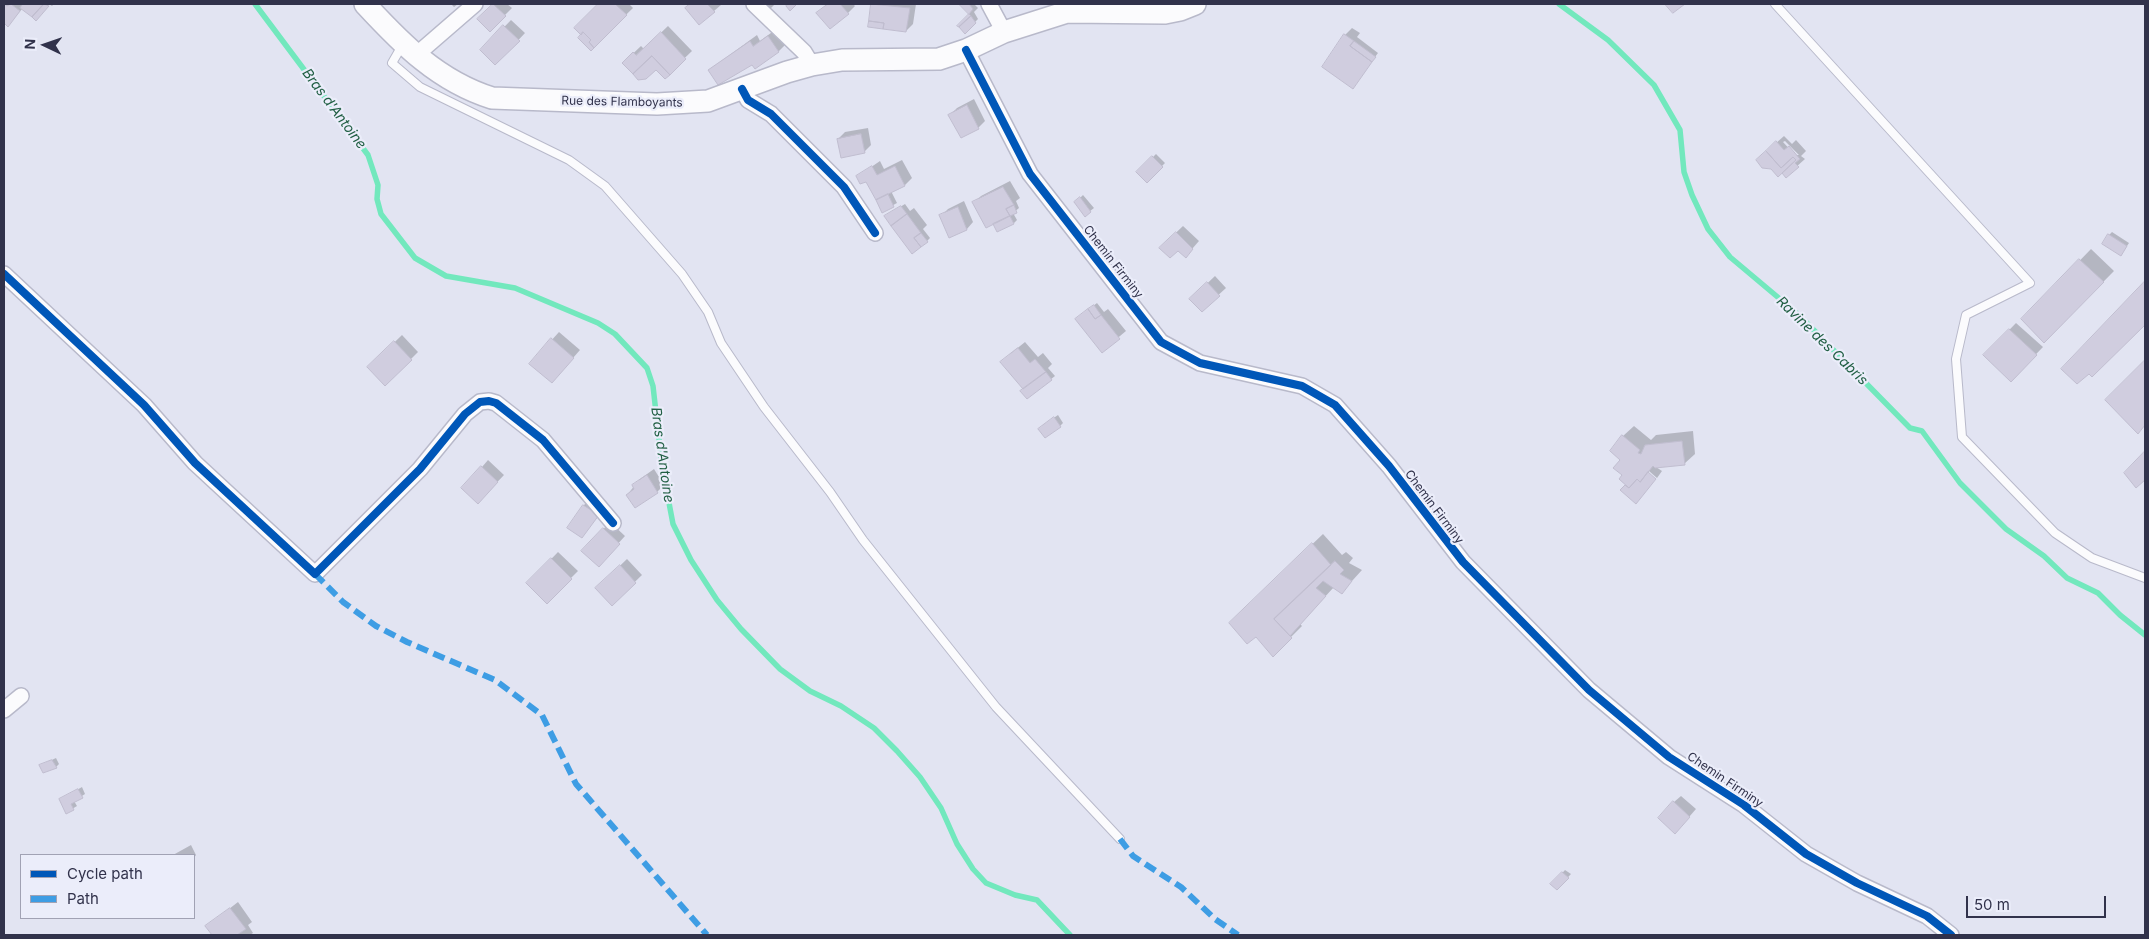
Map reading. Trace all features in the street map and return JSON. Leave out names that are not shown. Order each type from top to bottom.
[{"type":"main road","name":"Rue des Flamboyants","points":[[365,4],[409,50],[441,75],[471,91],[492,98],[665,104],[708,101],[787,72],[812,65],[842,60],[940,59],[966,50],[1004,32],[1067,12],[1165,13],[1195,4]]},
{"type":"street","points":[[409,50],[475,4]]},
{"type":"street","points":[[754,4],[804,52],[812,65]]},
{"type":"street","points":[[989,4],[1004,32]]},
{"type":"street","name":"Chemin Firminy","points":[[966,50],[1030,174],[1161,342],[1200,362],[1302,386],[1335,405],[1389,466],[1462,562],[1589,690],[1669,756],[1744,805],[1806,854],[1857,883],[1927,916],[1950,935]]},
{"type":"street","points":[[742,89],[748,100],[771,114],[844,188],[875,234]]},
{"type":"street","points":[[4,274],[144,405],[195,463],[315,574],[420,469],[465,414],[480,402],[489,400],[496,403],[543,440],[612,524]]},
{"type":"street","points":[[4,710],[21,696]]},
{"type":"lane","points":[[1775,4],[2030,284],[1966,314],[1956,359],[1962,438],[2055,532],[2092,558],[2145,578]]},
{"type":"lane","points":[[409,50],[392,63],[420,87],[569,160],[605,186],[682,274],[708,312],[721,343],[764,407],[830,492],[863,540],[996,707],[1120,839]]},
{"type":"building","points":[[4,4],[7,6],[11,4],[20,11],[8,27],[4,23]]},
{"type":"building","points":[[23,4],[44,4],[32,17],[20,8]]},
{"type":"building","points":[[44,4],[49,6],[36,21],[32,17]]},
{"type":"building","points":[[493,4],[506,16],[490,32],[477,19]]},
{"type":"building","points":[[598,4],[615,4],[627,15],[594,48],[589,42],[591,40],[583,32],[581,35],[574,28]]},
{"type":"building","points":[[690,4],[707,4],[715,12],[699,25],[685,8]]},
{"type":"building","points":[[797,4],[790,11],[786,6]]},
{"type":"building","points":[[828,4],[840,4],[849,14],[830,29],[816,13]]},
{"type":"building","points":[[871,4],[910,8],[906,32],[883,29],[884,23],[869,21]]},
{"type":"building","points":[[959,4],[969,4],[973,9],[969,14]]},
{"type":"building","points":[[1665,4],[1685,4],[1673,13]]},
{"type":"building","points":[[969,14],[971,16],[959,27],[957,26]]},
{"type":"building","points":[[971,16],[976,23],[965,34],[959,27]]},
{"type":"building","points":[[869,21],[884,23],[883,29],[868,27]]},
{"type":"building","points":[[503,25],[520,41],[495,65],[480,50]]},
{"type":"building","points":[[583,32],[591,40],[589,42],[594,48],[591,51],[578,38]]},
{"type":"building","points":[[661,32],[686,59],[670,75],[652,56],[633,74],[622,63],[633,52],[636,55]]},
{"type":"building","points":[[1344,34],[1354,41],[1350,46],[1372,62],[1353,89],[1322,67]]},
{"type":"building","points":[[768,36],[779,52],[755,69],[752,65],[718,85],[708,70],[750,41],[753,46]]},
{"type":"building","points":[[1354,41],[1376,57],[1372,62],[1350,46]]},
{"type":"building","points":[[652,56],[670,75],[665,79],[656,70],[646,79],[638,80],[633,74]]},
{"type":"building","points":[[967,105],[979,129],[961,138],[948,115]]},
{"type":"building","points":[[861,134],[865,153],[841,158],[837,139]]},
{"type":"building","points":[[1776,141],[1784,150],[1789,146],[1800,159],[1795,163],[1799,167],[1786,178],[1782,173],[1796,160],[1793,157],[1781,168],[1766,151]]},
{"type":"building","points":[[1766,151],[1781,168],[1793,157],[1796,160],[1778,177],[1771,169],[1762,168],[1756,160]]},
{"type":"building","points":[[1152,156],[1163,167],[1147,183],[1136,172]]},
{"type":"building","points":[[872,166],[877,175],[895,166],[905,186],[876,200],[866,182],[860,184],[856,176]]},
{"type":"building","points":[[1003,187],[1014,205],[1006,209],[1010,216],[986,228],[972,202]]},
{"type":"building","points":[[888,194],[894,207],[882,213],[876,200]]},
{"type":"building","points":[[1080,197],[1091,212],[1085,217],[1074,202]]},
{"type":"building","points":[[1014,205],[1017,213],[1010,216],[1006,209]]},
{"type":"building","points":[[901,206],[907,214],[891,226],[884,216]]},
{"type":"building","points":[[958,207],[967,230],[949,238],[939,215]]},
{"type":"building","points":[[907,214],[921,233],[914,238],[921,247],[912,254],[891,226]]},
{"type":"building","points":[[1010,216],[1014,224],[997,232],[993,224]]},
{"type":"building","points":[[1176,232],[1193,249],[1186,258],[1178,251],[1170,258],[1159,248]]},
{"type":"building","points":[[921,233],[928,242],[921,247],[914,238]]},
{"type":"building","points":[[2108,234],[2127,246],[2121,256],[2102,244]]},
{"type":"building","points":[[2079,259],[2104,282],[2044,343],[2021,319]]},
{"type":"building","points":[[2145,281],[2145,325],[2092,377],[2089,374],[2077,384],[2061,369]]},
{"type":"building","points":[[1207,282],[1220,296],[1202,312],[1189,299]]},
{"type":"building","points":[[1094,305],[1101,315],[1095,319],[1088,309]]},
{"type":"building","points":[[1088,309],[1095,319],[1101,315],[1120,339],[1102,353],[1075,319]]},
{"type":"building","points":[[2009,329],[2037,355],[2011,382],[1983,355]]},
{"type":"building","points":[[551,338],[574,358],[552,383],[529,364]]},
{"type":"building","points":[[394,341],[412,360],[385,386],[367,367]]},
{"type":"building","points":[[1018,348],[1030,363],[1035,359],[1046,372],[1023,389],[1000,362]]},
{"type":"building","points":[[2145,360],[2145,425],[2138,434],[2105,400]]},
{"type":"building","points":[[1046,372],[1052,380],[1027,399],[1020,391]]},
{"type":"building","points":[[1054,417],[1061,427],[1045,438],[1038,429]]},
{"type":"building","points":[[1622,435],[1640,450],[1638,453],[1641,454],[1645,445],[1682,441],[1685,465],[1655,468],[1653,466],[1640,482],[1637,479],[1629,488],[1619,479],[1622,475],[1613,468],[1620,460],[1610,451]]},
{"type":"building","points":[[2145,451],[2145,480],[2136,488],[2124,473]]},
{"type":"building","points":[[481,466],[498,482],[478,504],[461,488]]},
{"type":"building","points":[[1648,472],[1656,479],[1636,504],[1620,490],[1625,485],[1629,488],[1637,479],[1640,482]]},
{"type":"building","points":[[647,475],[658,493],[635,508],[626,495],[634,489],[632,485]]},
{"type":"building","points":[[583,505],[599,515],[582,538],[567,528]]},
{"type":"building","points":[[603,528],[620,544],[599,567],[581,551]]},
{"type":"building","points":[[1312,543],[1331,565],[1274,619],[1292,638],[1273,657],[1256,637],[1247,644],[1229,623]]},
{"type":"building","points":[[551,558],[572,579],[547,604],[526,583]]},
{"type":"building","points":[[1335,561],[1344,570],[1340,574],[1352,581],[1342,594],[1323,581],[1316,588],[1326,596],[1290,636],[1274,619]]},
{"type":"building","points":[[620,565],[636,583],[612,606],[595,588]]},
{"type":"building","points":[[52,760],[57,768],[43,773],[39,765]]},
{"type":"building","points":[[78,789],[83,798],[71,804],[74,810],[66,814],[59,799]]},
{"type":"building","points":[[1673,801],[1690,817],[1675,834],[1658,818]]},
{"type":"building","points":[[1562,872],[1569,878],[1557,890],[1550,884]]},
{"type":"building","points":[[230,908],[246,929],[237,935],[212,935],[205,926]]},
{"type":"waterway","name":"Bras d'Antoine","points":[[255,4],[368,155],[378,185],[377,199],[381,214],[415,258],[446,276],[515,288],[598,323],[615,334],[647,368],[653,386],[662,466],[673,524],[691,560],[717,600],[741,629],[780,669],[810,691],[841,706],[874,728],[897,751],[920,777],[941,808],[957,844],[973,869],[986,883],[1015,895],[1037,900],[1070,935]]},
{"type":"waterway","name":"Ravine des Cabris","points":[[1559,4],[1608,40],[1654,85],[1680,130],[1684,172],[1692,195],[1708,229],[1730,257],[1799,315],[1910,428],[1922,431],[1960,483],[2006,529],[2044,556],[2067,578],[2098,593],[2120,615],[2145,635]]},
{"type":"marked path","points":[[315,574],[343,602],[376,626],[407,642],[495,680],[542,715],[576,784],[707,935]]},
{"type":"marked path","points":[[1120,839],[1133,856],[1181,887],[1215,919],[1238,935]]},
{"type":"cycle path","points":[[966,50],[1030,174],[1161,342],[1200,363],[1302,386],[1335,405],[1389,466],[1463,562],[1589,690],[1669,757],[1744,805],[1806,854],[1857,883],[1927,916],[1951,935]]},
{"type":"cycle path","points":[[742,89],[748,100],[771,114],[844,187],[875,233]]},
{"type":"cycle path","points":[[4,274],[144,405],[195,463],[315,574],[420,469],[465,414],[480,402],[489,401],[496,403],[543,440],[613,523]]}]
